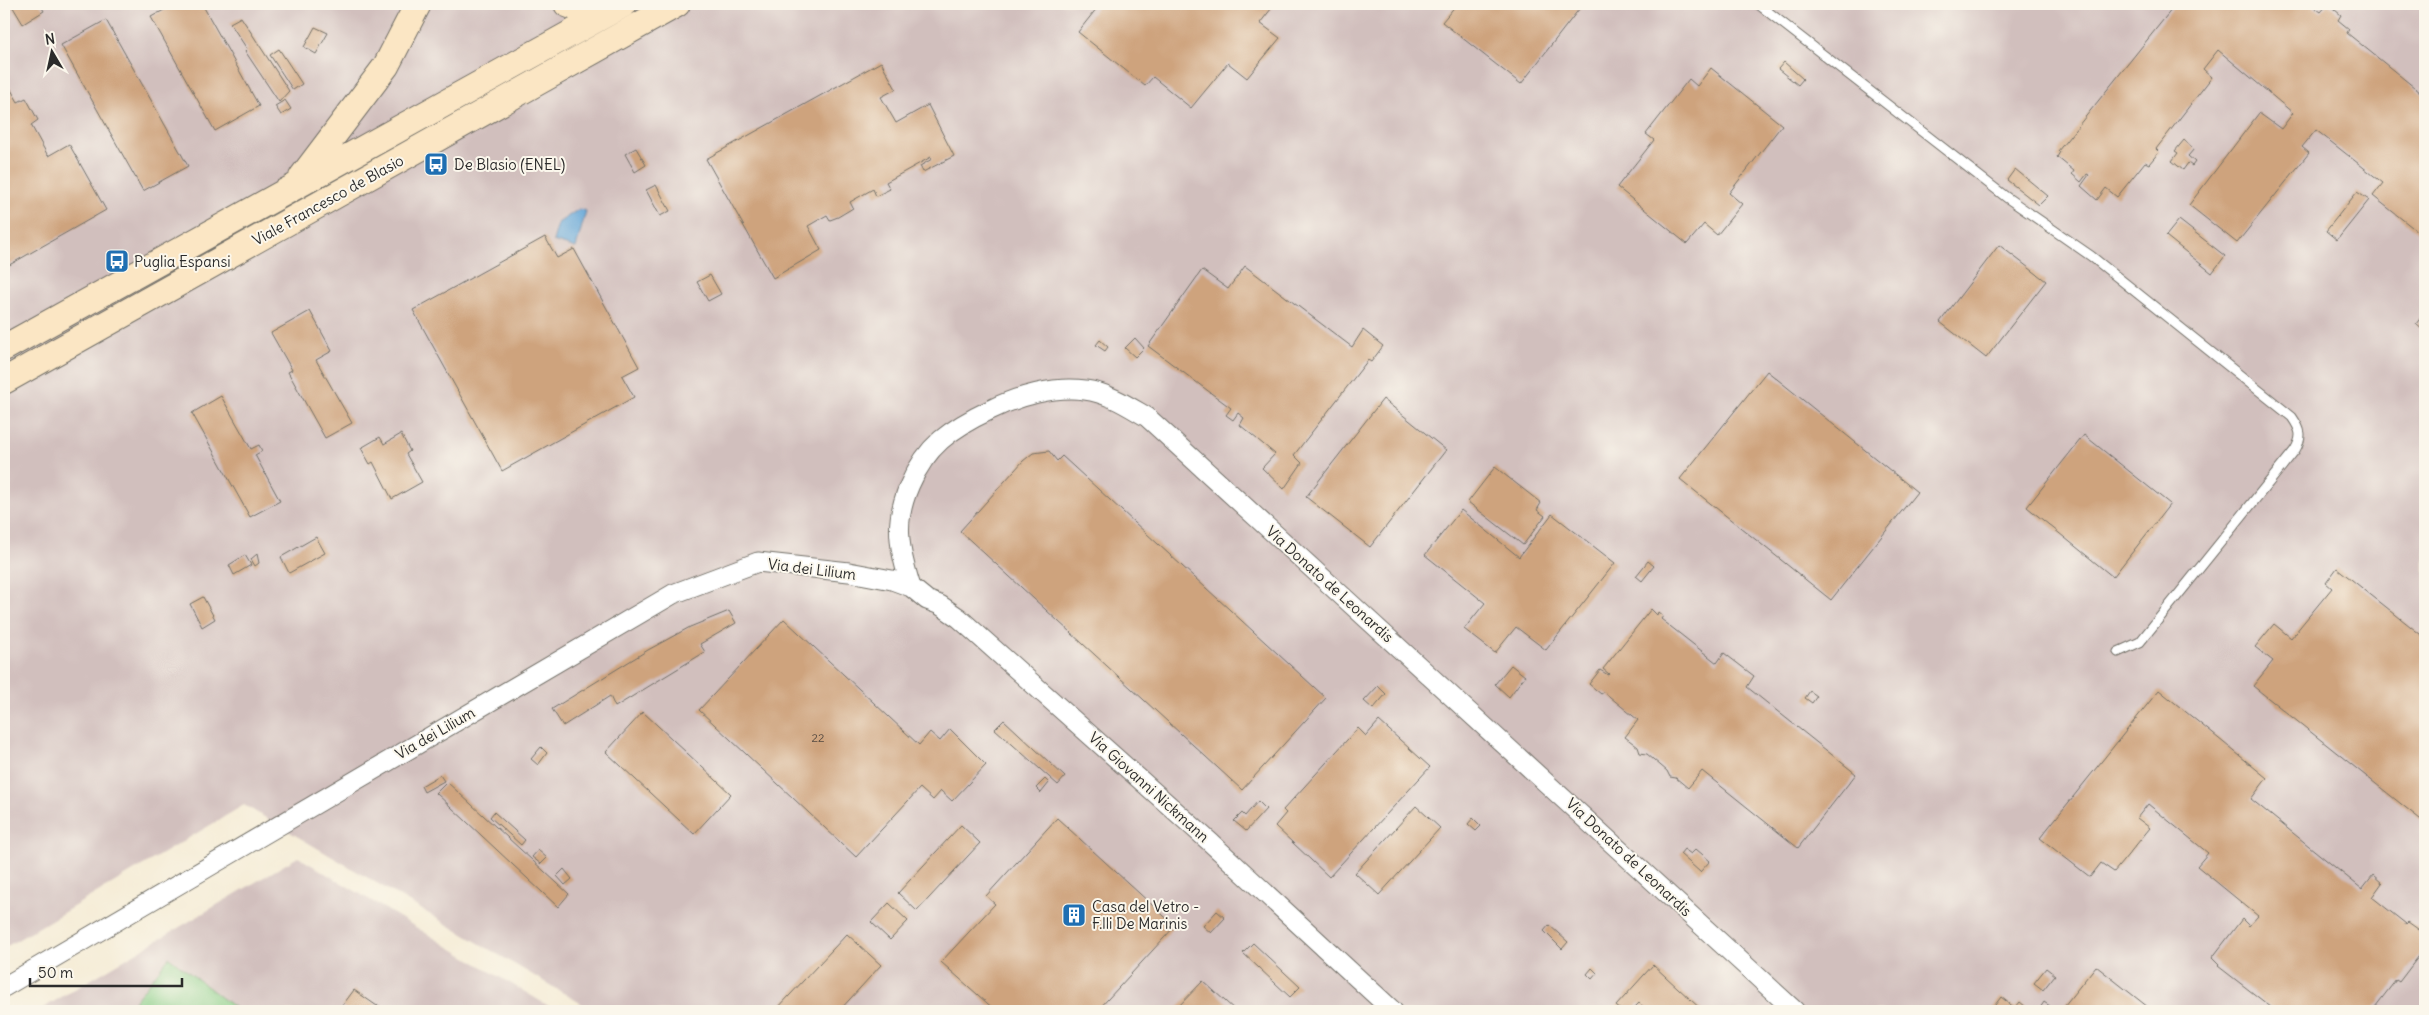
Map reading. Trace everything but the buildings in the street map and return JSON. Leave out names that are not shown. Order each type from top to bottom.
[{"type":"street","points":[[295,185],[386,66],[418,4]]},
{"type":"street","points":[[567,4],[580,9],[618,7]]},
{"type":"street","name":"Viale Francesco de Blasio","points":[[4,381],[677,4]]},
{"type":"street","name":"Viale Francesco de Blasio","points":[[4,348],[618,7]]},
{"type":"street","name":"Via Donato de Leonardis","points":[[911,587],[903,562],[899,537],[903,507],[912,481],[924,459],[941,440],[974,418],[1004,403],[1026,395],[1054,391],[1085,390],[1115,398],[1147,418],[1795,1011]]},
{"type":"street","name":"Via dei Lilium","points":[[4,986],[673,594],[758,562],[848,572],[892,580]]},
{"type":"street","name":"Via Giovanni Nickmann","points":[[892,580],[911,587],[927,600],[940,605],[959,618],[1210,842],[1393,1011]]},
{"type":"lane","points":[[1758,4],[2006,197],[2091,256],[2292,416],[2301,429],[2301,439],[2296,450],[2146,635],[2140,642],[2118,652]]},
{"type":"shaded area","points":[[4,4],[2425,4],[2425,1011],[594,1011],[244,805],[4,948],[4,423],[7,421],[4,416]]},
{"type":"shaded area","points":[[298,857],[557,1011],[38,1011]]},
{"type":"green space","points":[[169,957],[239,1011],[127,1011]]},
{"type":"water","points":[[579,209],[586,211],[576,248],[553,241],[558,223]]},
{"type":"place","name":"De Blasio (ENEL)","points":[[436,164]]},
{"type":"place","name":"Puglia Espansi","points":[[117,261]]},
{"type":"place","name":"Casa del Vetro - F.lli De Marinis","points":[[1074,915]]}]
